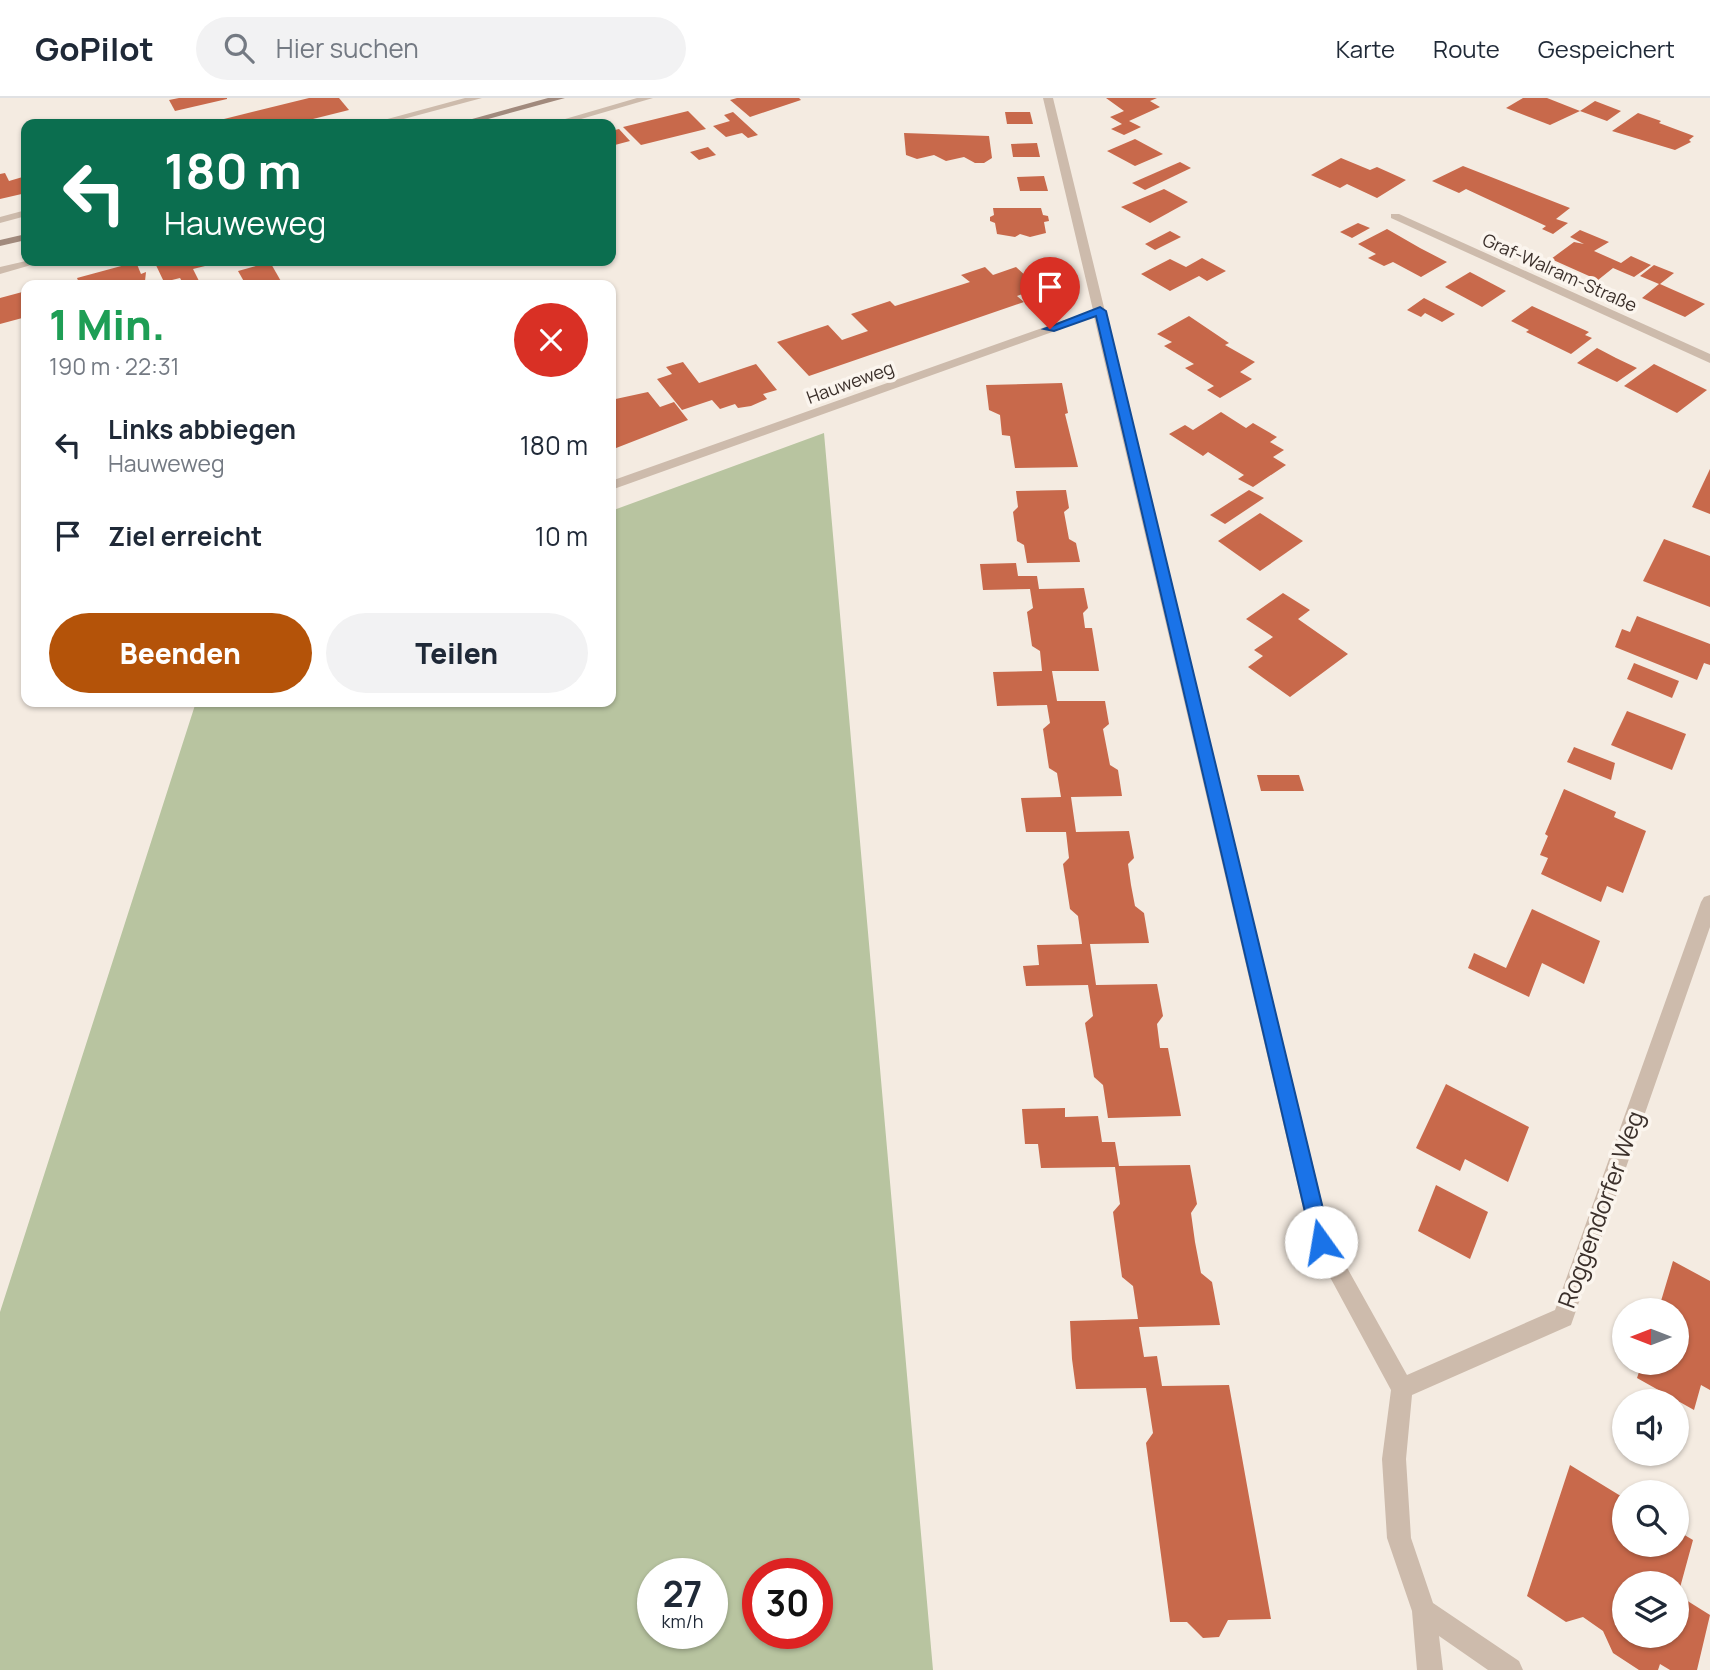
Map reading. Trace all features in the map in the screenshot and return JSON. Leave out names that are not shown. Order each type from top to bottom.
[{"type":"main road","points":[[478,119],[560,98]]},
{"type":"main road","points":[[0,243],[21,238]]},
{"type":"street","points":[[394,119],[477,98]]},
{"type":"street","points":[[571,119],[648,98]]},
{"type":"street","points":[[1048,98],[1321,1242],[1402,1388],[1394,1460],[1399,1538],[1424,1611],[1430,1670]]},
{"type":"street","points":[[0,220],[21,214]]},
{"type":"street","name":"Graf-Walram-Straße","points":[[1395,216],[1710,359]]},
{"type":"street","points":[[0,271],[21,266]]},
{"type":"street","name":"Hauweweg","points":[[616,484],[1100,311]]},
{"type":"street","name":"Roggendorfer Weg","points":[[1402,1388],[1563,1317],[1710,902]]},
{"type":"street","points":[[1424,1611],[1510,1670]]},
{"type":"green space","points":[[824,433],[933,1670],[0,1670],[0,1312],[194,707],[616,707],[616,509]]},
{"type":"building","points":[[309,98],[339,98],[349,110],[313,119],[224,119]]},
{"type":"building","points":[[1106,98],[1157,98],[1150,101],[1160,107],[1129,121],[1141,127],[1124,135],[1111,129],[1122,124],[1110,117],[1124,111]]},
{"type":"building","points":[[1523,98],[1547,98],[1580,111],[1550,125],[1506,108]]},
{"type":"building","points":[[227,99],[175,111],[169,100]]},
{"type":"building","points":[[730,100],[801,100],[750,117]]},
{"type":"building","points":[[1595,101],[1621,111],[1607,121],[1580,111]]},
{"type":"building","points":[[688,111],[706,129],[641,145],[623,127]]},
{"type":"building","points":[[733,112],[758,135],[748,138],[742,133],[726,137],[713,126],[730,121],[724,115]]},
{"type":"building","points":[[1005,112],[1030,112],[1033,124],[1007,124]]},
{"type":"building","points":[[1638,113],[1694,136],[1689,140],[1691,142],[1675,150],[1612,131]]},
{"type":"building","points":[[619,129],[630,141],[616,145],[616,130]]},
{"type":"building","points":[[904,133],[989,136],[992,158],[984,163],[975,163],[964,157],[946,161],[934,155],[917,159],[906,155]]},
{"type":"building","points":[[1135,139],[1163,154],[1135,166],[1107,151]]},
{"type":"building","points":[[1037,143],[1040,157],[1013,157],[1011,144]]},
{"type":"building","points":[[708,147],[716,155],[699,160],[690,152]]},
{"type":"building","points":[[1341,158],[1370,170],[1377,167],[1406,180],[1377,198],[1347,184],[1340,188],[1311,175]]},
{"type":"building","points":[[1180,162],[1191,168],[1145,190],[1132,183]]},
{"type":"building","points":[[1463,166],[1570,208],[1556,219],[1568,223],[1553,234],[1542,229],[1546,226],[1466,189],[1459,193],[1432,181]]},
{"type":"building","points":[[5,173],[9,181],[21,177],[21,194],[0,199],[0,174]]},
{"type":"building","points":[[1044,176],[1048,191],[1020,191],[1017,177]]},
{"type":"building","points":[[1164,189],[1188,202],[1150,223],[1121,207]]},
{"type":"building","points":[[993,208],[1041,208],[1049,221],[1044,222],[1046,233],[1030,237],[997,234],[995,223],[990,221],[990,217],[994,215]]},
{"type":"building","points":[[1358,223],[1370,228],[1352,238],[1340,232]]},
{"type":"building","points":[[1387,229],[1447,262],[1421,277],[1393,262],[1384,266],[1368,258],[1376,254],[1358,244]]},
{"type":"building","points":[[1580,230],[1609,242],[1594,251],[1621,263],[1631,256],[1651,265],[1634,277],[1613,268],[1598,280],[1551,259],[1574,242],[1584,244],[1570,237]]},
{"type":"building","points":[[1170,231],[1181,237],[1155,250],[1145,244]]},
{"type":"building","points":[[1202,258],[1226,271],[1207,281],[1199,276],[1170,291],[1141,274],[1170,259],[1186,267]]},
{"type":"building","points":[[1654,265],[1674,273],[1660,284],[1705,304],[1685,317],[1642,298],[1659,284],[1640,276]]},
{"type":"building","points":[[121,266],[138,266],[141,274],[146,272],[145,280],[77,278]]},
{"type":"building","points":[[156,266],[205,266],[193,269],[198,280],[163,280]]},
{"type":"building","points":[[256,266],[272,266],[280,280],[243,280],[238,271]]},
{"type":"building","points":[[985,267],[993,275],[1016,267],[1039,288],[1017,296],[1024,302],[809,376],[777,342],[828,325],[842,340],[868,331],[851,314],[890,301],[895,306],[970,282],[961,275]]},
{"type":"building","points":[[1470,272],[1506,291],[1482,307],[1445,287]]},
{"type":"building","points":[[21,292],[21,318],[0,324],[0,298]]},
{"type":"building","points":[[1424,298],[1455,314],[1442,322],[1425,313],[1421,317],[1407,310]]},
{"type":"building","points":[[1532,306],[1589,332],[1585,335],[1592,338],[1571,354],[1526,332],[1529,330],[1511,321]]},
{"type":"building","points":[[1189,316],[1229,343],[1225,345],[1255,362],[1240,372],[1252,379],[1220,398],[1207,390],[1214,386],[1185,368],[1194,364],[1164,346],[1172,342],[1157,334]]},
{"type":"building","points":[[1597,348],[1637,368],[1617,382],[1577,363]]},
{"type":"building","points":[[683,362],[699,383],[756,364],[777,390],[763,394],[767,399],[751,406],[738,408],[735,404],[720,409],[712,400],[682,410],[657,379],[672,374],[666,367]]},
{"type":"building","points":[[1654,364],[1707,390],[1677,413],[1624,386]]},
{"type":"building","points":[[1062,383],[1068,413],[1065,414],[1078,467],[1015,468],[1010,436],[1002,435],[1000,415],[989,410],[986,385]]},
{"type":"building","points":[[648,392],[660,407],[674,402],[688,420],[616,448],[616,399]]},
{"type":"building","points":[[1221,412],[1246,428],[1253,423],[1277,437],[1270,442],[1284,450],[1273,457],[1286,465],[1253,487],[1238,479],[1244,475],[1208,452],[1203,456],[1169,434],[1185,425],[1193,430]]},
{"type":"building","points":[[1710,469],[1710,514],[1692,507]]},
{"type":"building","points":[[1066,490],[1069,508],[1064,512],[1069,539],[1076,543],[1080,562],[1027,563],[1024,545],[1017,541],[1013,512],[1018,507],[1016,491]]},
{"type":"building","points":[[1249,490],[1264,498],[1225,524],[1210,515]]},
{"type":"building","points":[[1260,513],[1303,541],[1260,571],[1218,541]]},
{"type":"building","points":[[1664,539],[1710,556],[1710,607],[1643,581]]},
{"type":"building","points":[[1016,563],[1018,576],[1037,576],[1039,589],[1084,588],[1088,608],[1083,613],[1085,628],[1092,628],[1099,671],[1052,671],[1057,701],[1105,701],[1109,724],[1103,729],[1110,765],[1118,770],[1122,796],[1071,797],[1076,832],[1129,831],[1134,858],[1128,864],[1131,885],[1135,906],[1144,913],[1149,943],[1090,944],[1096,985],[1157,984],[1163,1016],[1157,1024],[1160,1048],[1168,1048],[1181,1116],[1108,1118],[1103,1085],[1094,1077],[1085,1023],[1093,1016],[1088,985],[1026,986],[1023,966],[1039,965],[1037,945],[1082,944],[1078,916],[1070,909],[1063,864],[1069,858],[1066,832],[1026,832],[1021,798],[1061,797],[1057,773],[1049,768],[1043,729],[1050,723],[1047,705],[997,706],[993,672],[1042,671],[1040,651],[1032,646],[1027,612],[1033,608],[1030,589],[983,590],[980,564]]},
{"type":"building","points":[[1283,593],[1310,610],[1298,619],[1348,654],[1290,697],[1248,667],[1263,656],[1254,650],[1273,637],[1246,619]]},
{"type":"building","points":[[1637,616],[1710,644],[1710,665],[1704,663],[1697,680],[1615,647],[1622,629],[1630,632]]},
{"type":"building","points":[[1634,663],[1679,681],[1672,698],[1627,679]]},
{"type":"building","points":[[1627,711],[1686,734],[1672,770],[1611,745]]},
{"type":"building","points":[[1574,747],[1615,763],[1611,780],[1567,762]]},
{"type":"building","points":[[1257,775],[1299,775],[1304,791],[1261,791]]},
{"type":"building","points":[[1564,789],[1616,812],[1614,817],[1646,831],[1623,893],[1607,886],[1601,902],[1541,874],[1548,858],[1540,855],[1548,836],[1545,834]]},
{"type":"building","points":[[1532,909],[1600,941],[1584,984],[1542,963],[1529,997],[1468,968],[1474,953],[1506,968]]},
{"type":"building","points":[[1446,1084],[1529,1127],[1508,1182],[1465,1159],[1460,1171],[1416,1148]]},
{"type":"building","points":[[1065,1108],[1065,1117],[1098,1116],[1102,1142],[1115,1142],[1119,1166],[1190,1165],[1197,1204],[1191,1213],[1195,1242],[1201,1273],[1212,1282],[1220,1325],[1139,1327],[1144,1357],[1157,1356],[1162,1386],[1229,1385],[1271,1619],[1228,1620],[1219,1637],[1203,1638],[1187,1622],[1170,1622],[1146,1443],[1153,1433],[1146,1388],[1076,1389],[1070,1321],[1138,1319],[1133,1286],[1122,1277],[1113,1212],[1120,1204],[1115,1167],[1041,1168],[1038,1144],[1025,1144],[1022,1109]]},
{"type":"building","points":[[1436,1185],[1488,1212],[1470,1259],[1418,1231]]},
{"type":"building","points":[[1673,1261],[1710,1281],[1710,1390],[1701,1385],[1694,1410],[1689,1407],[1689,1389],[1657,1389],[1637,1378],[1689,1376],[1689,1298],[1662,1298]]},
{"type":"building","points":[[1570,1465],[1612,1491],[1612,1557],[1688,1557],[1685,1571],[1612,1571],[1612,1648],[1689,1648],[1689,1602],[1710,1615],[1697,1670],[1670,1670],[1660,1664],[1658,1670],[1639,1670],[1613,1653],[1603,1631],[1583,1617],[1566,1622],[1527,1596]]},
{"type":"building","points":[[1689,1538],[1693,1540],[1689,1555]]},
{"type":"route","points":[[1050,329],[1100,311],[1321,1242]]}]
